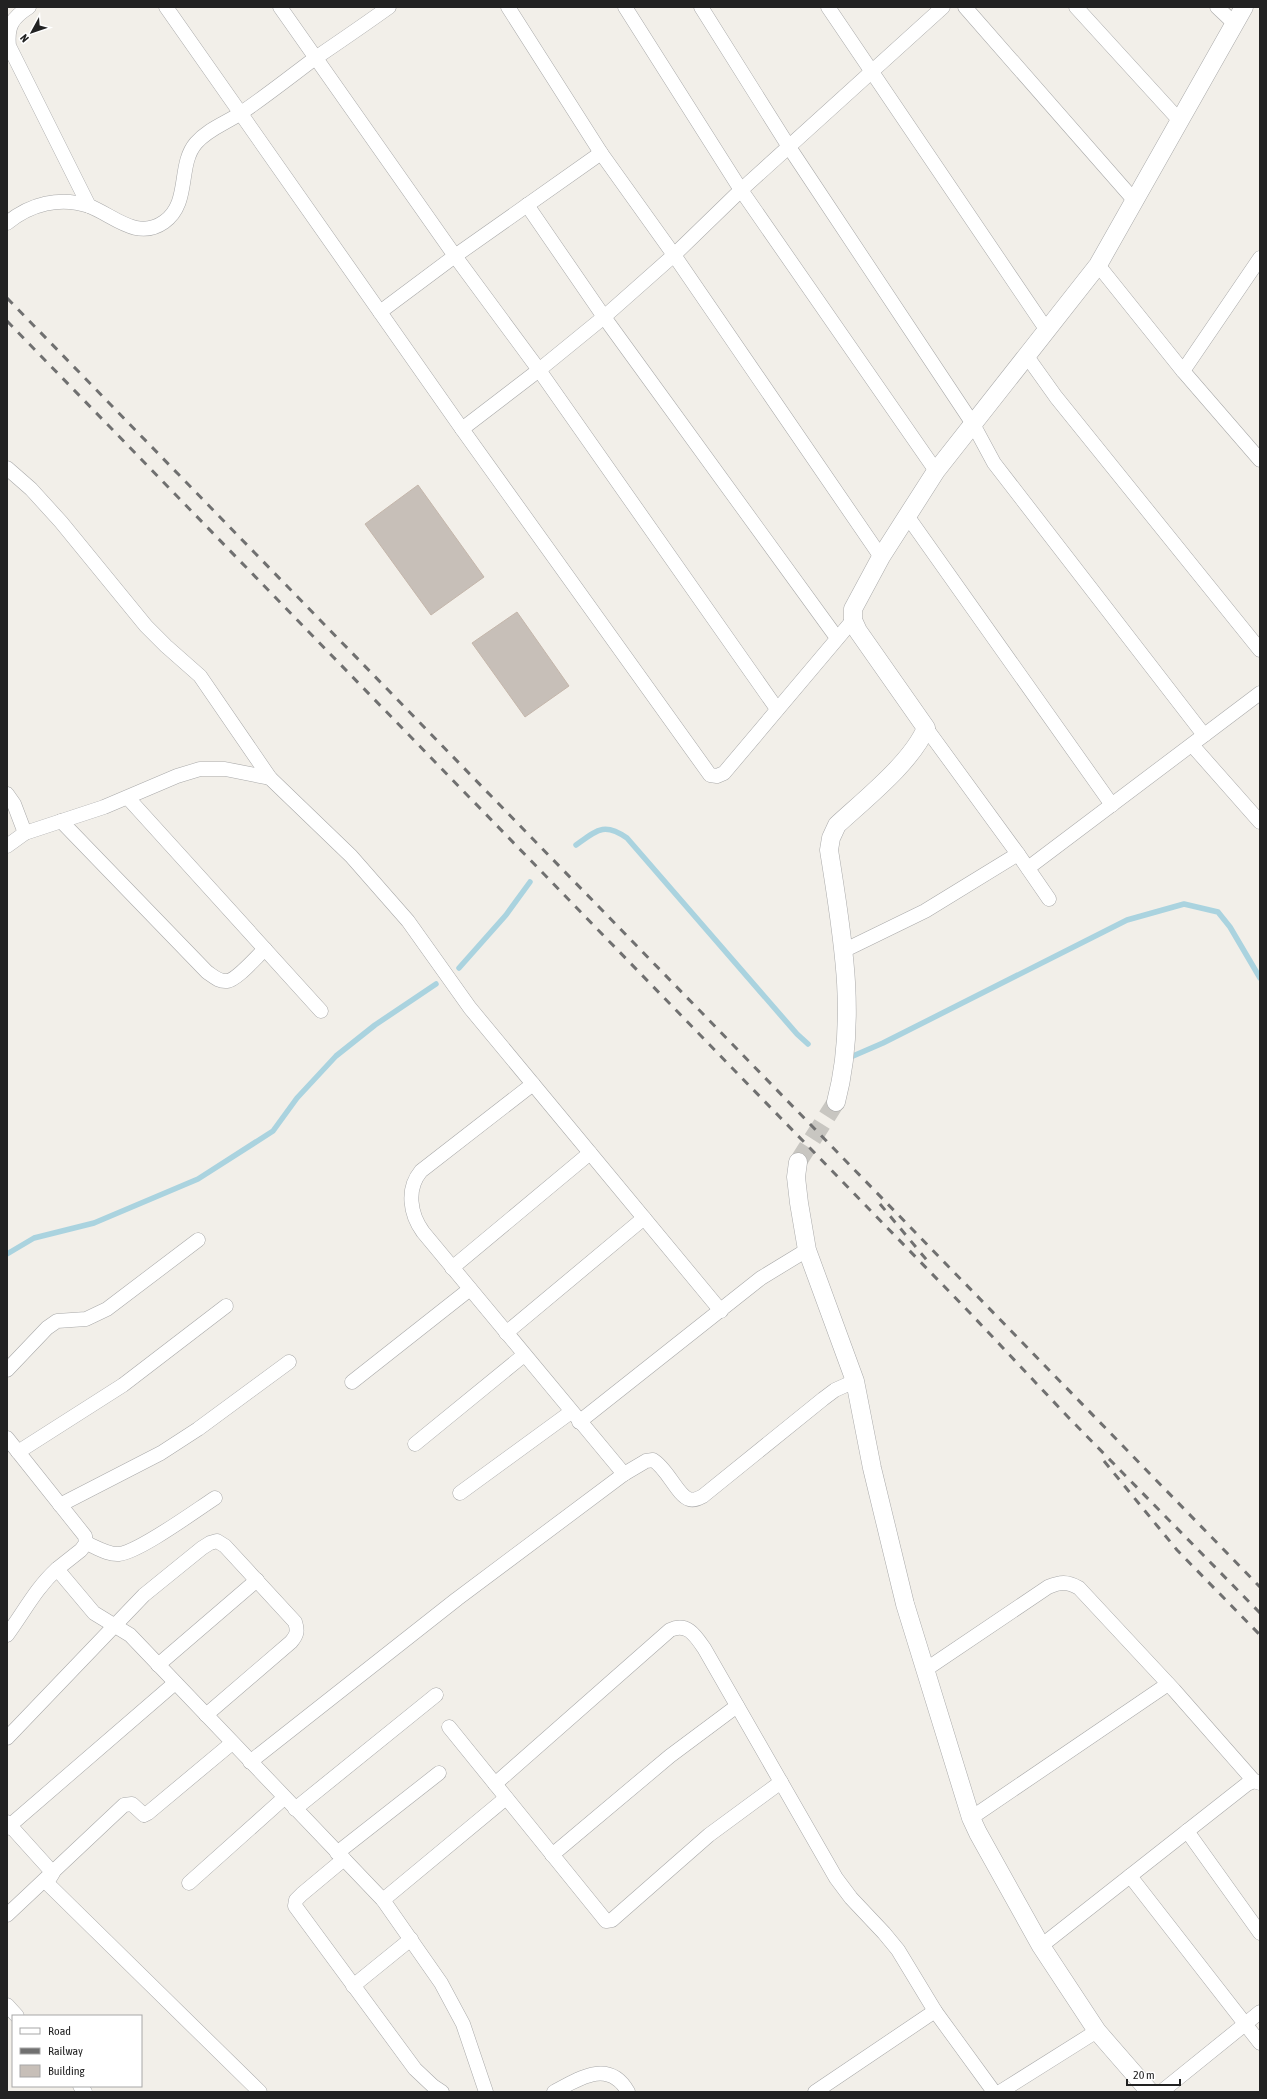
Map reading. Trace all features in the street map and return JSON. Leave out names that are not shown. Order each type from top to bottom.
[{"type":"street","points":[[28,7],[17,14],[8,30],[9,46],[89,206]]},
{"type":"street","points":[[166,7],[462,429],[710,775],[717,776],[724,773],[776,709],[853,620]]},
{"type":"street","points":[[280,7],[455,256],[539,370],[776,709]]},
{"type":"street","points":[[7,223],[15,216],[36,206],[58,201],[89,206],[133,228],[148,229],[164,222],[176,208],[182,191],[189,154],[196,143],[207,133],[240,113],[388,7]]},
{"type":"street","points":[[508,7],[601,153],[674,255],[881,557]]},
{"type":"street","points":[[625,7],[741,190],[936,470]]},
{"type":"street","points":[[701,7],[788,147],[973,424],[994,463],[1016,494],[1204,735]]},
{"type":"street","points":[[828,7],[1046,329]]},
{"type":"street","points":[[462,429],[539,370],[604,317],[674,255],[741,190],[943,7]]},
{"type":"street","points":[[964,7],[1134,200]]},
{"type":"street","points":[[1076,7],[1180,121]]},
{"type":"street","points":[[1218,7],[1235,24]]},
{"type":"street","points":[[1049,899],[926,728],[853,620],[853,609],[881,557],[908,517],[936,470],[1098,265],[1244,7]]},
{"type":"street","points":[[380,312],[455,256],[601,153]]},
{"type":"street","points":[[527,205],[604,317],[837,638]]},
{"type":"street","points":[[1183,371],[1260,258]]},
{"type":"street","points":[[1098,265],[1183,371],[1260,460]]},
{"type":"street","points":[[1026,355],[1056,397],[1260,650]]},
{"type":"street","points":[[7,468],[31,489],[61,522],[146,626],[200,676],[270,778],[351,856],[408,921],[470,1008],[720,1310]]},
{"type":"street","points":[[908,517],[1112,805]]},
{"type":"street","points":[[1028,868],[1260,693]]},
{"type":"street","points":[[836,1102],[846,1039],[844,950],[829,850],[831,838],[837,825],[911,755],[921,740],[926,728]]},
{"type":"street","points":[[1192,745],[1260,822]]},
{"type":"street","points":[[7,846],[25,833],[128,798],[177,776],[200,769],[225,769],[270,778]]},
{"type":"street","points":[[7,794],[14,804],[25,833]]},
{"type":"street","points":[[128,798],[321,1011]]},
{"type":"street","points":[[62,821],[207,972],[217,979],[227,981],[235,977],[265,949]]},
{"type":"street","points":[[844,950],[925,911],[1018,854]]},
{"type":"street","points":[[533,1084],[421,1171],[414,1179],[411,1188],[413,1212],[417,1224],[452,1268],[624,1474]]},
{"type":"street","points":[[452,1268],[590,1153]]},
{"type":"street","points":[[798,1162],[796,1177],[798,1203],[807,1250],[855,1381],[875,1483],[905,1604],[971,1818],[1041,1946],[1097,2031],[1150,2092]]},
{"type":"street","points":[[506,1333],[644,1218]]},
{"type":"street","points":[[7,1370],[47,1328],[57,1321],[86,1318],[107,1309],[198,1240]]},
{"type":"street","points":[[460,1493],[575,1417],[762,1278],[807,1250]]},
{"type":"street","points":[[352,1382],[470,1289]]},
{"type":"street","points":[[18,1452],[123,1385],[226,1306]]},
{"type":"street","points":[[414,1444],[524,1355]]},
{"type":"street","points":[[60,1505],[161,1453],[198,1429],[289,1362]]},
{"type":"street","points":[[250,1762],[457,1599],[624,1474],[646,1461],[653,1460],[660,1464],[683,1495],[688,1499],[697,1500],[704,1496],[823,1399],[835,1390],[855,1381]]},
{"type":"street","points":[[7,1438],[85,1536],[86,1543],[81,1550],[43,1582],[33,1594],[7,1635]]},
{"type":"street","points":[[86,1543],[117,1554],[127,1552],[148,1541],[216,1498]]},
{"type":"street","points":[[7,1738],[116,1626],[144,1595],[210,1543],[217,1541],[225,1546],[257,1580],[295,1622],[297,1629],[296,1636],[206,1715]]},
{"type":"street","points":[[57,1569],[94,1613],[130,1635],[383,1900],[441,1983],[462,2024],[486,2092]]},
{"type":"street","points":[[158,1665],[257,1580]]},
{"type":"street","points":[[925,1670],[1048,1587],[1059,1582],[1069,1582],[1079,1588],[1257,1782]]},
{"type":"street","points":[[495,1784],[670,1630],[677,1627],[687,1628],[693,1633],[737,1706],[836,1878],[851,1898],[898,1950],[935,2011],[994,2092]]},
{"type":"street","points":[[53,1874],[8,1825],[175,1683]]},
{"type":"street","points":[[971,1818],[1168,1684]]},
{"type":"street","points":[[295,1809],[436,1695]]},
{"type":"street","points":[[552,1855],[670,1756],[737,1706]]},
{"type":"street","points":[[449,1727],[601,1917],[606,1921],[612,1920],[709,1835],[781,1782]]},
{"type":"street","points":[[7,1915],[53,1874],[124,1805],[132,1804],[144,1815],[148,1813],[232,1743]]},
{"type":"street","points":[[439,1773],[340,1856],[296,1900],[295,1906],[415,2069],[433,2086],[442,2092]]},
{"type":"street","points":[[1041,1946],[1247,1784],[1257,1782]]},
{"type":"street","points":[[189,1883],[284,1798]]},
{"type":"street","points":[[383,1900],[506,1798]]},
{"type":"street","points":[[1187,1831],[1260,1933]]},
{"type":"street","points":[[53,1874],[47,1883],[260,2092]]},
{"type":"street","points":[[1130,1876],[1260,2043]]},
{"type":"street","points":[[353,1986],[411,1939]]},
{"type":"street","points":[[7,2005],[16,2015]]},
{"type":"street","points":[[815,2092],[935,2011]]},
{"type":"street","points":[[1161,2092],[1260,2012]]},
{"type":"street","points":[[1000,2092],[1097,2031]]},
{"type":"street","points":[[554,2092],[587,2074],[603,2073],[617,2079],[628,2092]]},
{"type":"building","points":[[418,485],[484,577],[431,615],[365,524]]},
{"type":"building","points":[[517,612],[569,686],[525,717],[472,643]]},
{"type":"waterway","points":[[576,845],[595,832],[606,829],[612,830],[627,838],[797,1034],[808,1044]]},
{"type":"waterway","points":[[459,968],[506,915],[530,882]]},
{"type":"waterway","points":[[853,1056],[883,1043],[1127,920],[1184,904],[1218,912],[1230,927],[1260,978]]},
{"type":"waterway","points":[[7,1254],[34,1238],[94,1223],[198,1179],[273,1131],[297,1098],[336,1056],[375,1025],[436,984]]},
{"type":"tunnel","points":[[798,1162],[836,1102]]},
{"type":"railway","points":[[7,298],[1260,1587]]},
{"type":"railway","points":[[7,321],[971,1314],[1068,1417],[1260,1613]]},
{"type":"railway","points":[[880,1204],[930,1264]]},
{"type":"railway","points":[[1104,1461],[1177,1550],[1260,1635]]}]
